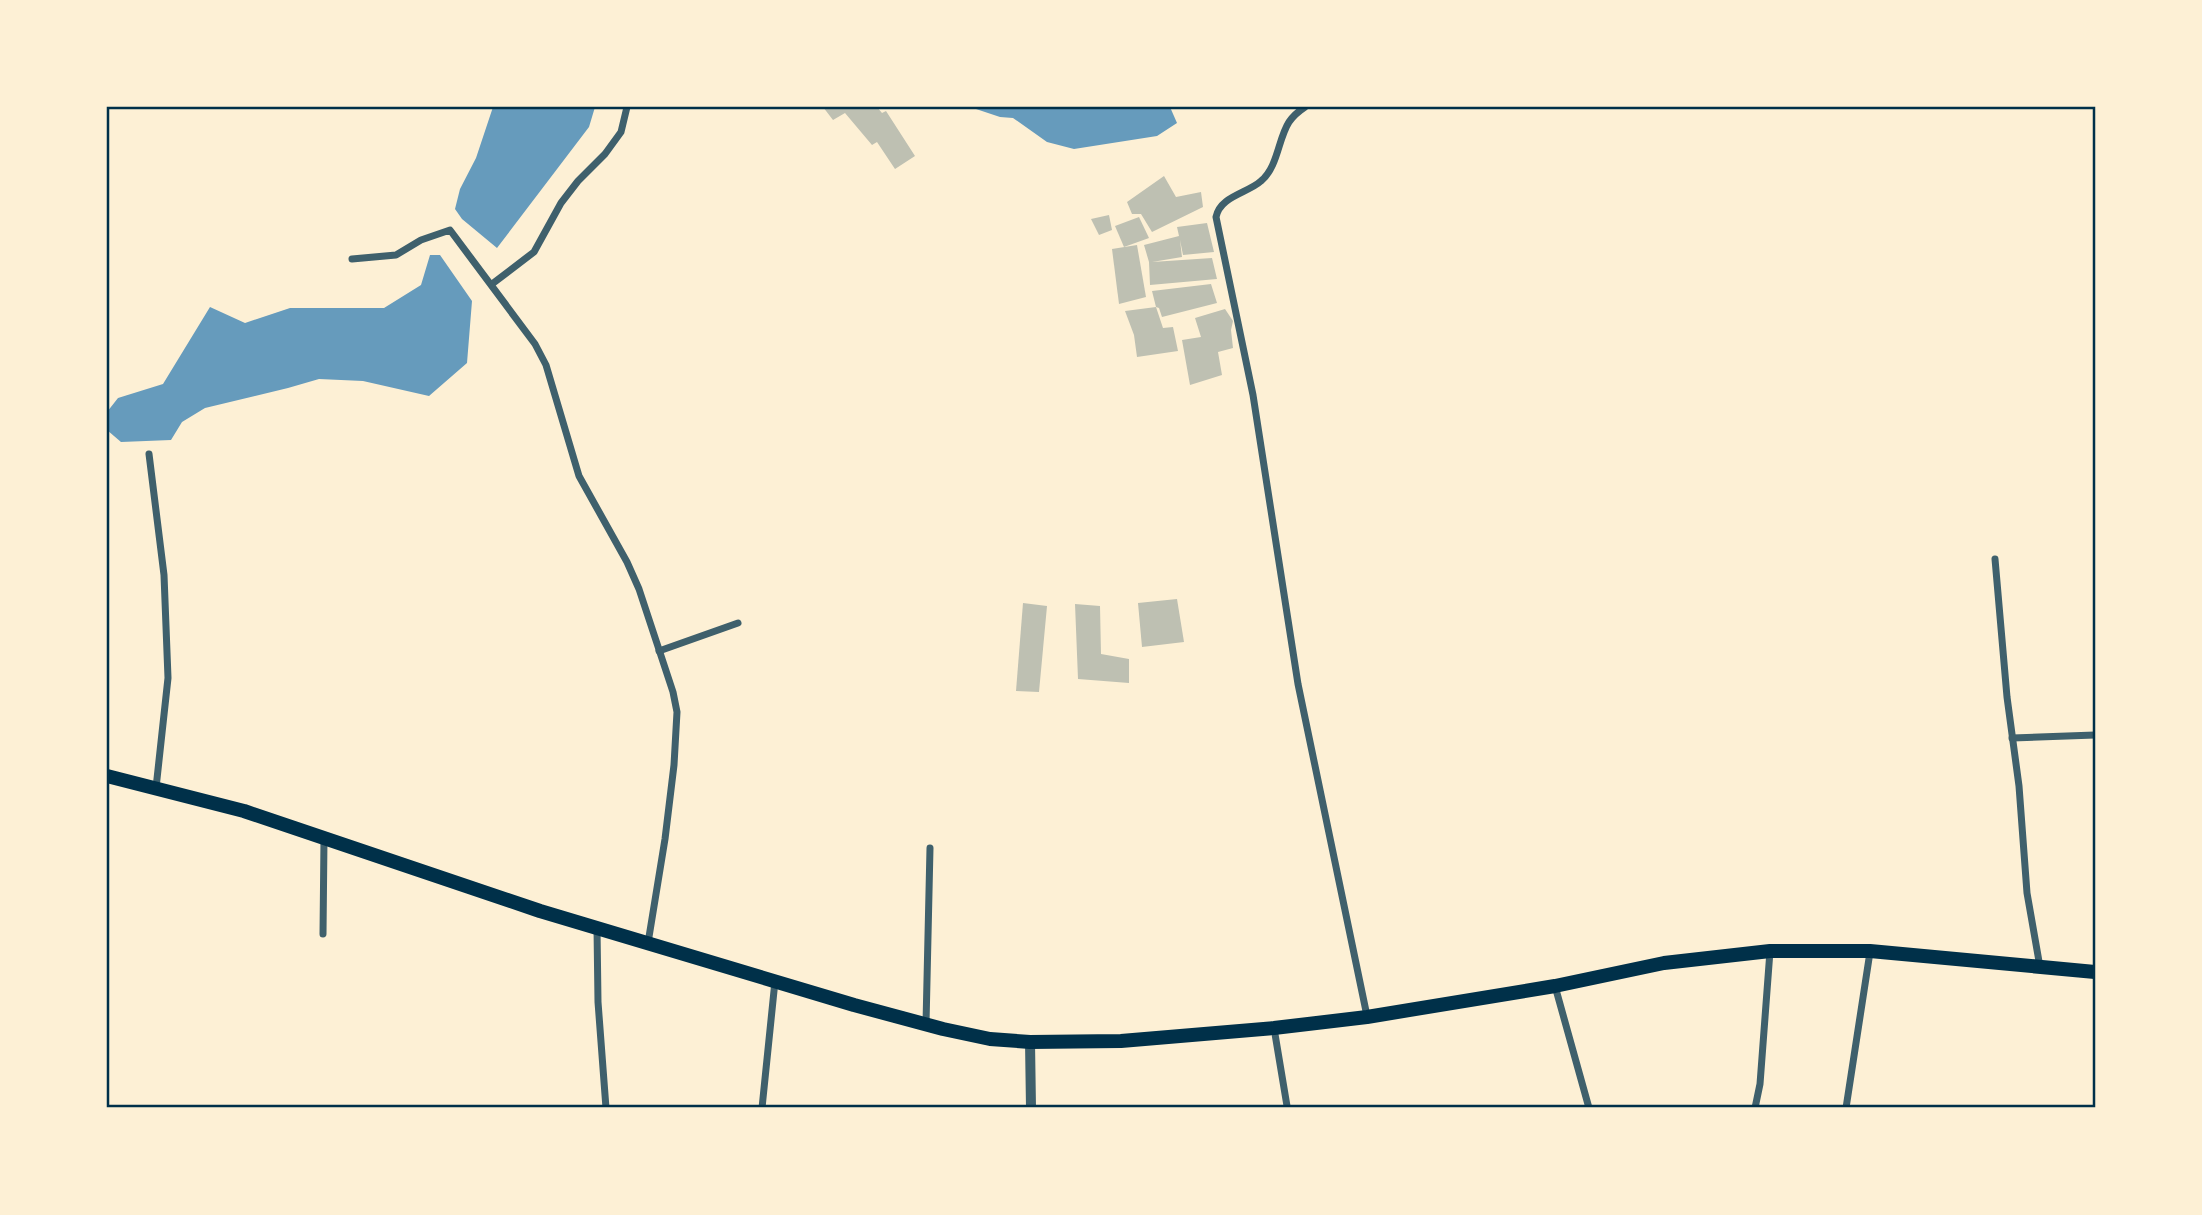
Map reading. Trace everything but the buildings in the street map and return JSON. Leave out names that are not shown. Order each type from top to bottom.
[{"type":"main road","points":[[107,776],[244,811],[597,928],[926,1025],[990,1039],[1030,1042],[1121,1041],[1274,1028],[1367,1017],[1555,986],[1664,963],[1770,951],[1870,951],[2095,972]]},
{"type":"street","points":[[492,284],[534,252],[561,203],[621,132],[627,107]]},
{"type":"street","points":[[1305,107],[1289,122],[1265,176],[1222,205],[1216,216],[1253,396],[1298,684],[1367,1017]]},
{"type":"street","points":[[352,259],[396,255],[421,240],[450,230],[535,344],[546,365],[579,476],[639,589],[677,712],[665,839],[648,943]]},
{"type":"street","points":[[149,454],[164,575],[168,677],[156,788]]},
{"type":"street","points":[[1995,559],[2007,696],[2019,786],[2027,893],[2040,968]]},
{"type":"street","points":[[659,651],[737,623]]},
{"type":"street","points":[[2012,738],[2095,735]]},
{"type":"street","points":[[323,934],[324,838]]},
{"type":"street","points":[[926,1025],[930,848]]},
{"type":"street","points":[[597,928],[598,1002],[606,1108]]},
{"type":"street","points":[[1755,1108],[1760,1084],[1770,951]]},
{"type":"street","points":[[1846,1108],[1870,951]]},
{"type":"street","points":[[762,1108],[775,981]]},
{"type":"street","points":[[1555,986],[1588,1108]]},
{"type":"street","points":[[1274,1028],[1287,1106]]},
{"type":"street","points":[[1030,1042],[1031,1108]]},
{"type":"water","points":[[493,107],[595,107],[589,127],[497,248],[462,219],[455,209],[460,189],[476,158]]},
{"type":"water","points":[[970,107],[1170,107],[1177,123],[1157,136],[1074,149],[1047,142],[1013,118],[1000,117]]},
{"type":"water","points":[[430,255],[440,255],[472,301],[467,363],[429,396],[363,381],[319,379],[205,408],[182,422],[171,440],[121,442],[107,430],[107,412],[118,398],[163,384],[210,307],[245,323],[290,308],[384,308],[421,285]]}]
